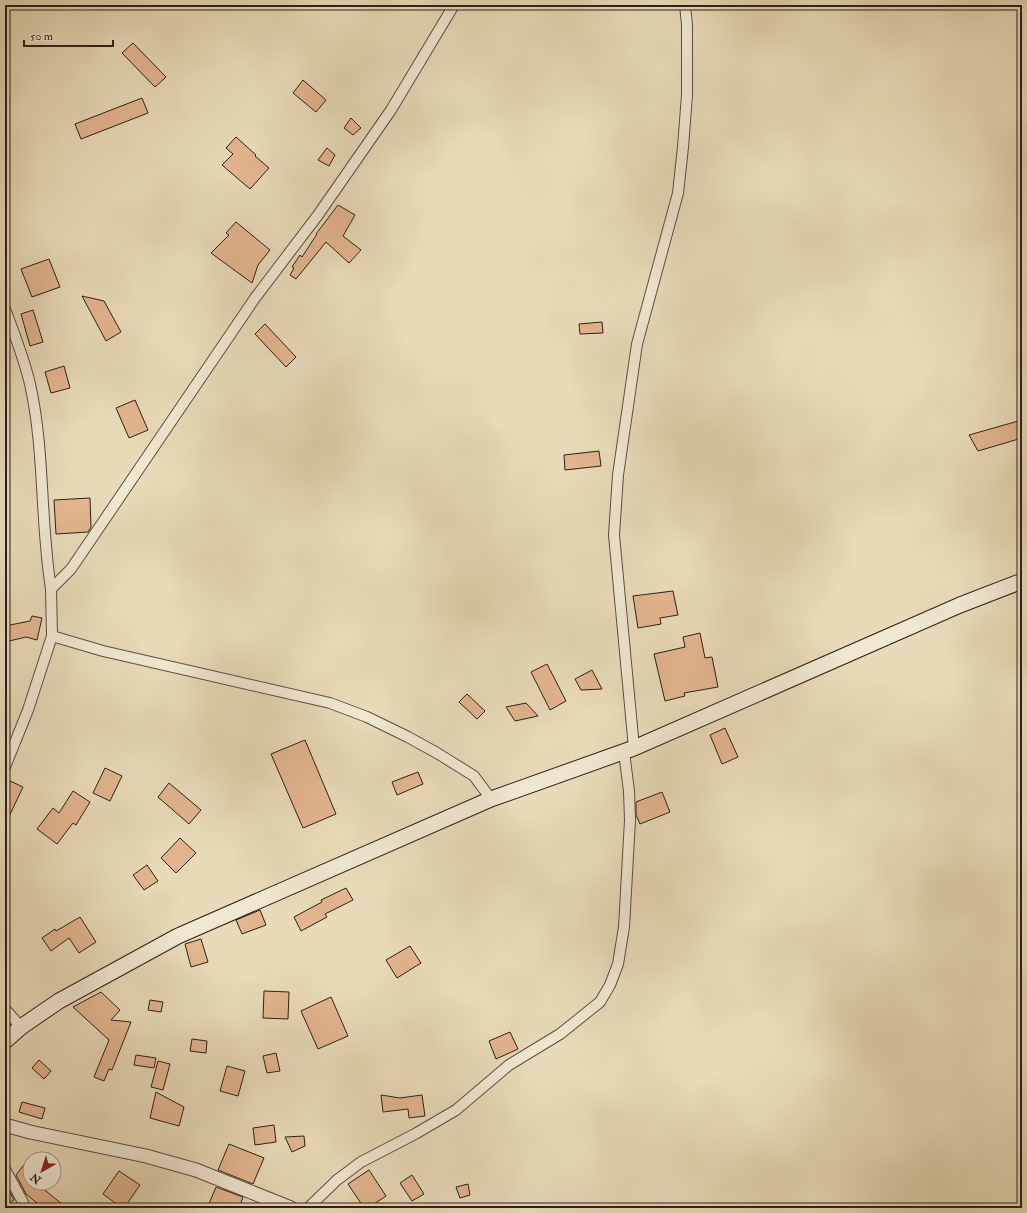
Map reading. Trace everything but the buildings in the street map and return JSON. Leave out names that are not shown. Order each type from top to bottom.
[{"type":"main road","points":[[5,1041],[21,1027],[59,1001],[178,936],[491,799],[629,750],[960,605],[1022,580]]},
{"type":"street","points":[[52,589],[71,569],[255,298],[318,215],[391,110],[454,5]]},
{"type":"street","points":[[308,1208],[337,1180],[361,1162],[415,1134],[456,1110],[509,1065],[560,1034],[600,1002],[610,985],[618,964],[624,927],[630,820],[629,750],[614,535],[618,475],[637,344],[678,193],[683,147],[686,95],[687,25],[685,5]]},
{"type":"street","points":[[5,308],[30,384],[40,459],[48,566],[52,589],[52,636],[28,710],[5,767]]},
{"type":"street","points":[[52,636],[103,651],[330,703],[367,717],[437,753],[474,776],[491,799]]},
{"type":"street","points":[[5,1009],[21,1027]]},
{"type":"street","points":[[5,1125],[30,1132],[146,1156],[196,1170],[292,1208]]},
{"type":"street","points":[[5,1169],[26,1208]]}]
